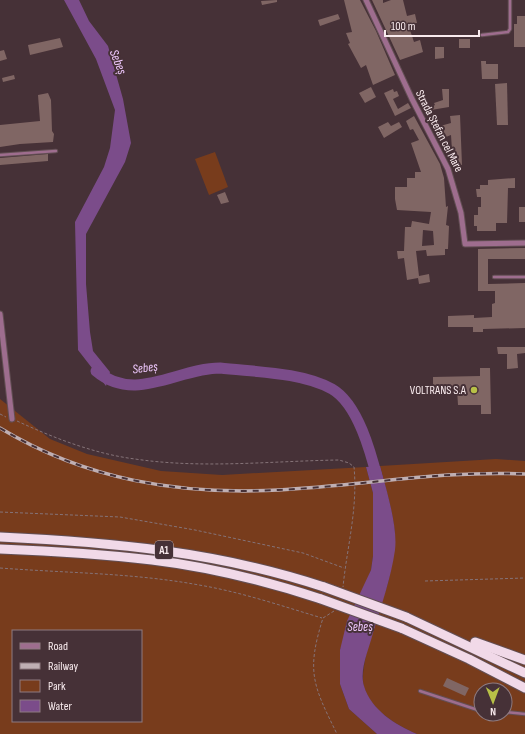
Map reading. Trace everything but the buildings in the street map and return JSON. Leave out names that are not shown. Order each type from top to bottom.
[{"type":"highway","name":"A1","points":[[0,537],[71,540],[156,549],[268,570],[324,587],[406,617],[525,673]]},
{"type":"highway","name":"A1","points":[[0,549],[115,556],[176,564],[264,582],[321,599],[401,628],[469,658],[525,688]]},
{"type":"highway","points":[[406,617],[428,622],[467,639],[525,660]]},
{"type":"street","name":"Strada Ștefan cel Mare","points":[[366,0],[412,99],[448,169],[461,212],[465,244],[525,243]]},
{"type":"street","points":[[0,314],[12,419]]},
{"type":"lane","points":[[482,35],[508,32],[510,30],[510,0]]},
{"type":"lane","points":[[0,156],[56,151]]},
{"type":"lane","points":[[494,277],[525,277]]},
{"type":"lane","points":[[420,691],[473,708]]},
{"type":"lane","points":[[513,713],[525,714]]},
{"type":"path","points":[[0,414],[58,438],[99,451],[134,459],[170,463],[262,464],[339,460],[349,463],[354,467],[356,489],[350,544],[344,569],[343,592]]},
{"type":"path","points":[[0,512],[120,517],[195,530],[304,553],[344,569]]},
{"type":"path","points":[[0,568],[137,578],[200,585],[323,618],[334,612],[338,606]]},
{"type":"path","points":[[425,581],[525,578]]},
{"type":"path","points":[[323,618],[318,635],[312,671],[319,696],[337,734]]},
{"type":"green space","points":[[215,152],[228,187],[209,195],[195,159]]},
{"type":"green space","points":[[0,399],[50,439],[87,454],[161,471],[222,475],[366,467],[373,493],[373,556],[371,570],[340,650],[340,684],[349,709],[377,734],[0,734]]},
{"type":"green space","points":[[496,459],[525,461],[525,734],[417,734],[385,716],[372,703],[367,695],[363,677],[364,665],[371,635],[388,583],[395,538],[392,512],[380,466]]},
{"type":"water","points":[[64,0],[79,0],[89,21],[108,46],[123,99],[131,143],[125,162],[86,234],[86,284],[90,332],[93,351],[110,372],[106,386],[78,350],[75,222],[104,167],[110,148],[115,110],[96,59]]},
{"type":"water","name":"Sebeș","points":[[380,466],[395,530],[395,550],[388,581],[365,660],[363,680],[367,695],[385,716],[417,734],[377,734],[349,709],[340,684],[340,650],[347,621],[371,570],[373,556],[373,493],[366,467]]},
{"type":"waterway","name":"Sebeș","points":[[96,371],[111,380],[126,384],[141,385],[204,369],[220,368],[292,376],[320,383],[332,389],[341,396],[356,417],[372,457],[378,481]]},
{"type":"railway","points":[[0,428],[33,446],[100,472],[134,480],[205,490],[278,490],[432,476],[494,473],[525,474]]},
{"type":"place","name":"VOLTRANS S.A","points":[[474,390]]}]
